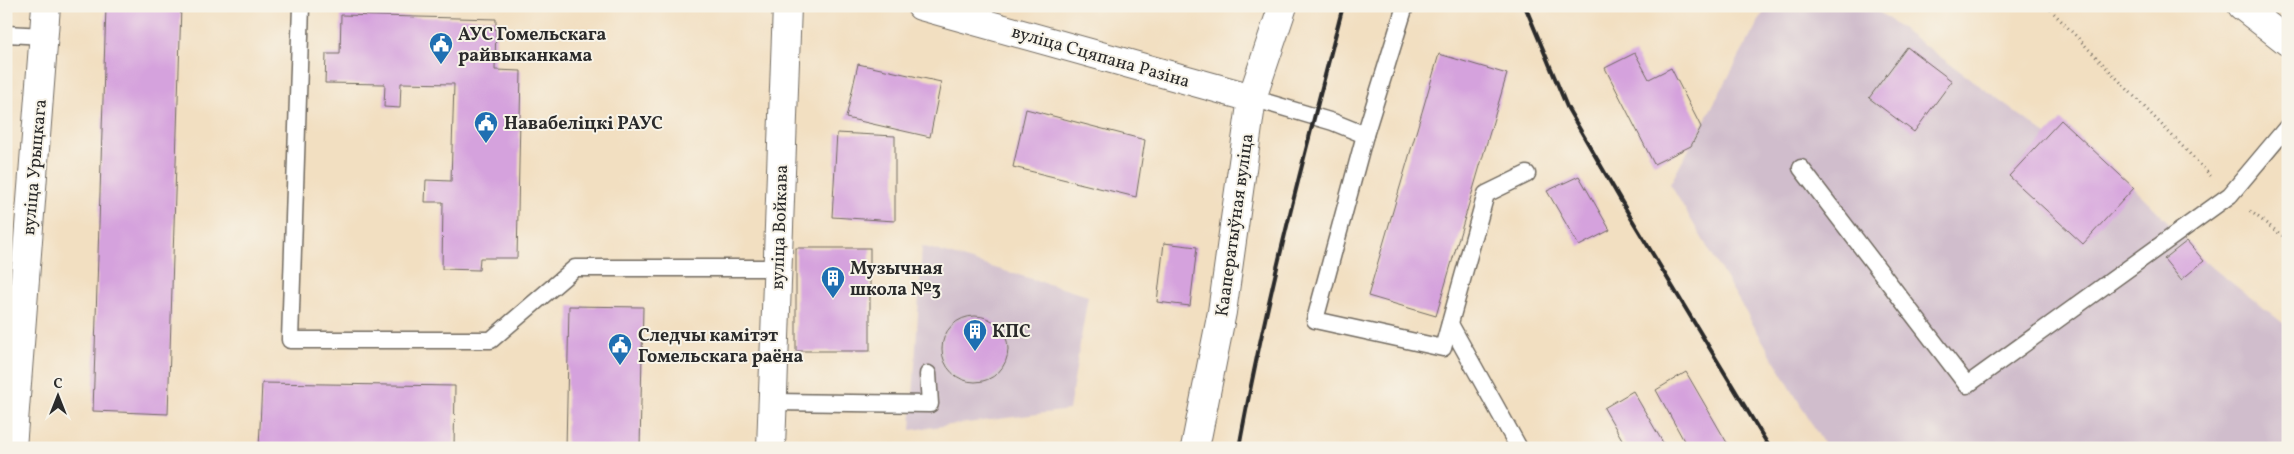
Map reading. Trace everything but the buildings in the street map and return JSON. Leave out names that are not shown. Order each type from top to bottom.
[{"type":"street","name":"вуліца Урыцкага","points":[[12,448],[46,6]]},
{"type":"street","name":"вуліца Войкава","points":[[771,448],[787,6]]},
{"type":"street","name":"вуліца Сцяпана Разіна","points":[[921,6],[1252,98]]},
{"type":"street","name":"Кааператыўная вуліца","points":[[1195,448],[1222,312],[1252,98],[1283,6]]},
{"type":"street","points":[[2242,6],[2288,42]]},
{"type":"lane","points":[[301,6],[290,340],[491,340],[575,268],[778,268]]},
{"type":"lane","points":[[1405,6],[1365,136],[1315,320],[1443,348],[1486,194],[1527,174]]},
{"type":"lane","points":[[6,34],[45,36]]},
{"type":"lane","points":[[1252,98],[1333,122],[1365,136]]},
{"type":"lane","points":[[1801,168],[1967,385],[2230,195],[2288,126]]},
{"type":"lane","points":[[1450,324],[1518,448]]},
{"type":"lane","points":[[773,402],[930,404],[928,374]]},
{"type":"path","points":[[2047,6],[2230,195],[2288,240]]},
{"type":"shaded area","points":[[1767,6],[1871,6],[2047,135],[2061,120],[2134,188],[2187,241],[2204,261],[2288,327],[2288,448],[1826,448],[1670,184]]},
{"type":"shaded area","points":[[922,246],[1088,296],[1069,410],[911,430]]},
{"type":"railway","points":[[1239,448],[1274,281],[1343,6]]},
{"type":"railway","points":[[1525,6],[1567,107],[1631,218],[1770,448]]},
{"type":"place","name":"АУС Гомельскага райвыканкама","points":[[441,65]]},
{"type":"place","name":"Навабеліцкі РАУС","points":[[486,144]]},
{"type":"place","name":"Музычная школа №3","points":[[833,299]]},
{"type":"place","name":"КПС","points":[[975,352]]},
{"type":"place","name":"Следчы камітэт Гомельскага раёна","points":[[620,366]]}]
